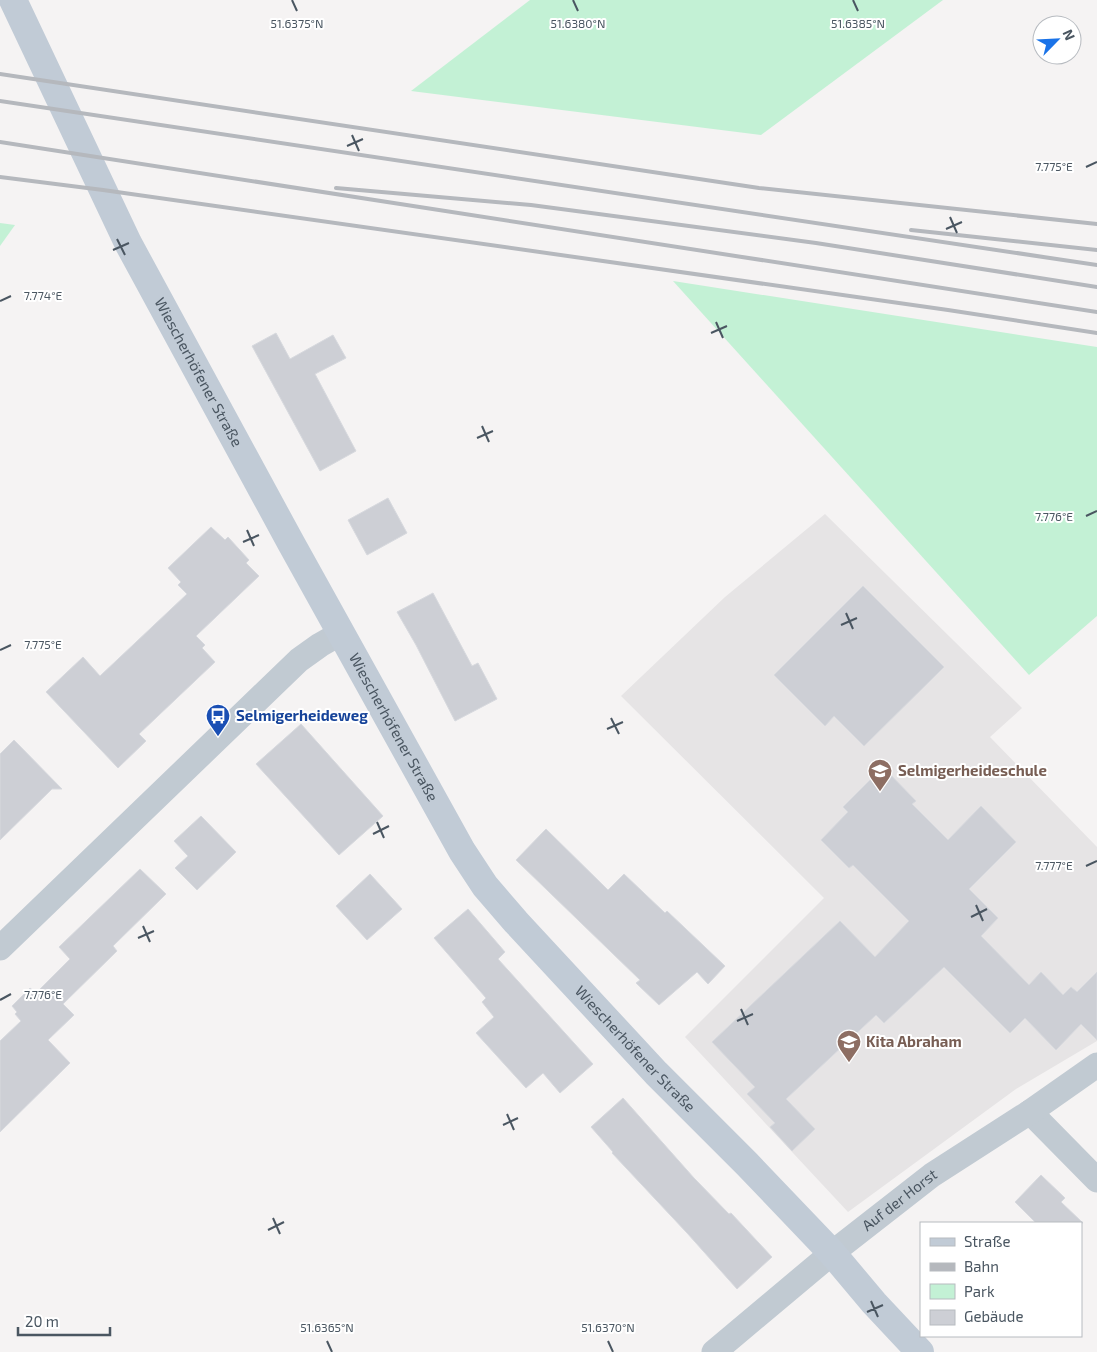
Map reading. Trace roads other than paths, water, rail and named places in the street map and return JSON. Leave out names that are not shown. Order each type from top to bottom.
[{"type":"street","name":"Wiescherhöfener Straße","points":[[13,0],[128,243],[286,535],[462,851],[485,886],[656,1073],[832,1253],[874,1303],[920,1352]]},
{"type":"street","points":[[0,948],[299,660],[341,633]]},
{"type":"street","name":"Auf der Horst","points":[[714,1352],[832,1253],[932,1175],[1030,1112],[1097,1065]]},
{"type":"street","points":[[1030,1112],[1097,1180]]},
{"type":"railway","points":[[0,74],[759,188],[1097,224]]},
{"type":"railway","points":[[0,101],[1097,265]]},
{"type":"railway","points":[[0,142],[1097,312]]},
{"type":"railway","points":[[0,177],[948,310],[1097,333]]},
{"type":"railway","points":[[336,188],[531,205],[816,243],[1097,287]]},
{"type":"railway","points":[[911,230],[1097,250]]},
{"type":"place","name":"Selmigerheideweg","points":[[218,737]]},
{"type":"place","name":"Selmigerheideschule","points":[[880,792]]},
{"type":"place","name":"Kita Abraham","points":[[849,1063]]}]
